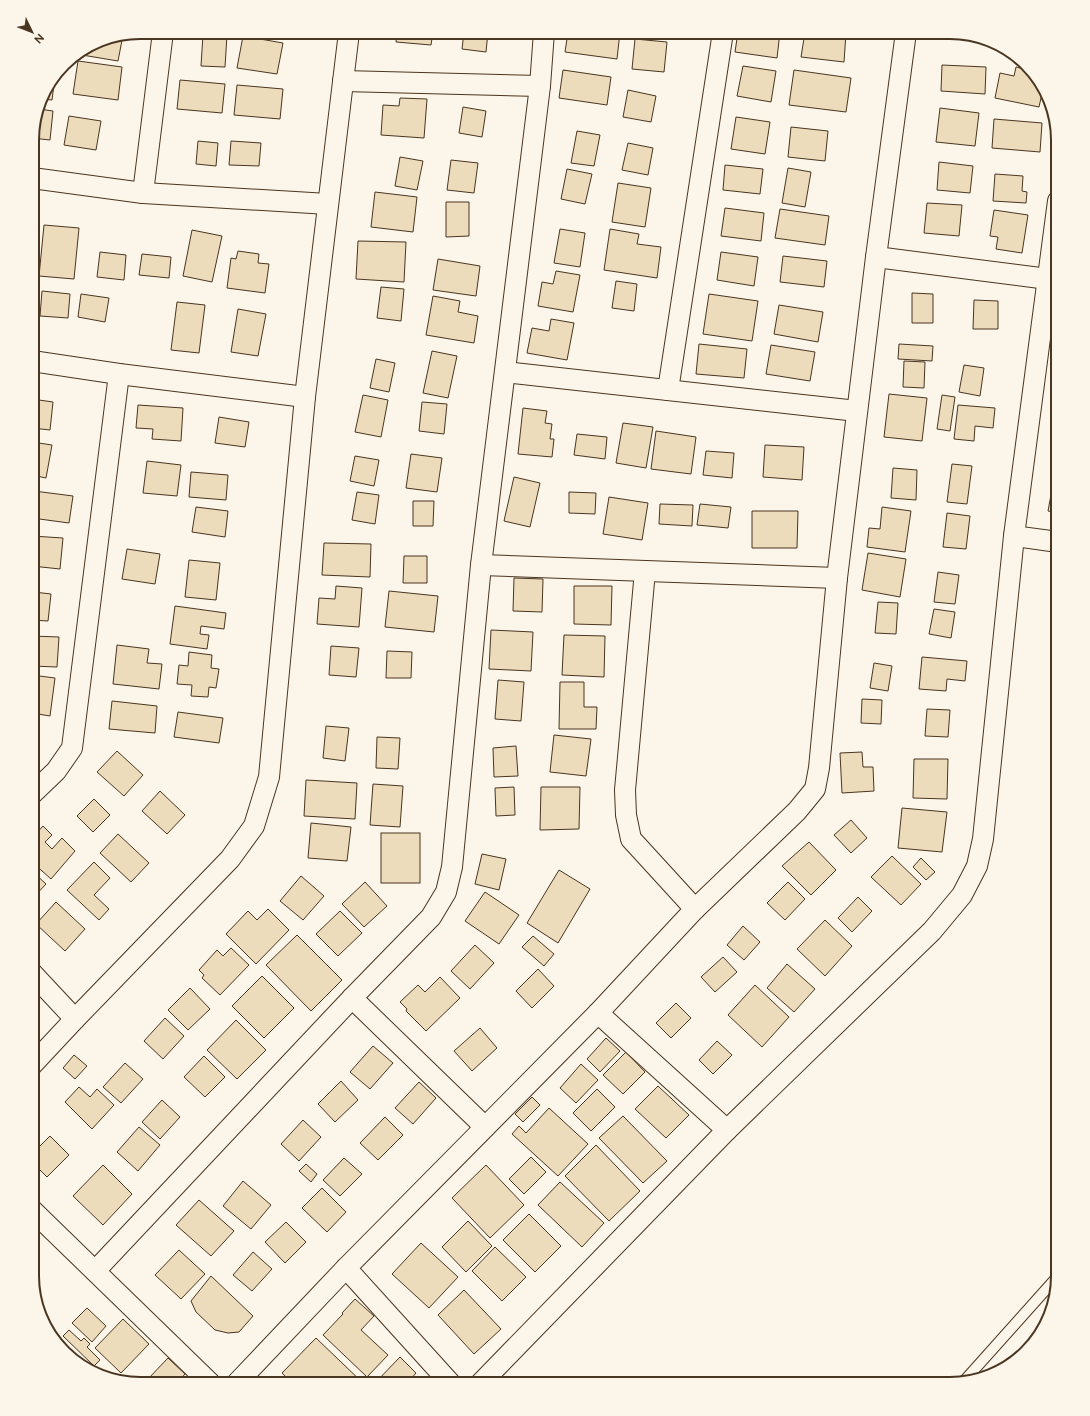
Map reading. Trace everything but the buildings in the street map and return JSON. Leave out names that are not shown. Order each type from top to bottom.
[{"type":"street","points":[[143,193],[162,39]]},
{"type":"street","points":[[39,1058],[230,859],[254,826],[269,777],[305,397],[348,39]]},
{"type":"street","points":[[95,1271],[352,998],[432,917],[446,892],[452,866],[482,564],[540,86],[543,39]]},
{"type":"street","points":[[668,390],[722,39]]},
{"type":"street","points":[[243,1377],[346,1268],[598,1013],[695,909],[797,811],[815,789],[820,768],[837,578],[857,411],[905,39]]},
{"type":"street","points":[[343,81],[540,86]]},
{"type":"street","points":[[39,179],[143,193],[328,204]]},
{"type":"street","points":[[876,256],[1048,279]]},
{"type":"street","points":[[487,1377],[727,1130],[932,931],[962,895],[977,866],[983,839],[1014,536],[1051,256]]},
{"type":"street","points":[[39,362],[119,374],[305,397]]},
{"type":"street","points":[[505,372],[857,411]]},
{"type":"street","points":[[39,787],[56,771],[72,748],[119,374]]},
{"type":"street","points":[[1014,536],[1051,541]]},
{"type":"street","points":[[482,564],[837,578]]},
{"type":"street","points":[[645,571],[625,790],[626,815],[631,839],[695,909]]},
{"type":"street","points":[[39,980],[75,1019]]},
{"type":"street","points":[[352,998],[485,1126]]},
{"type":"street","points":[[598,1013],[727,1130]]},
{"type":"street","points":[[39,1217],[204,1377]]},
{"type":"street","points":[[346,1268],[445,1377]]},
{"type":"lane","points":[[968,1375],[1050,1284]]}]
